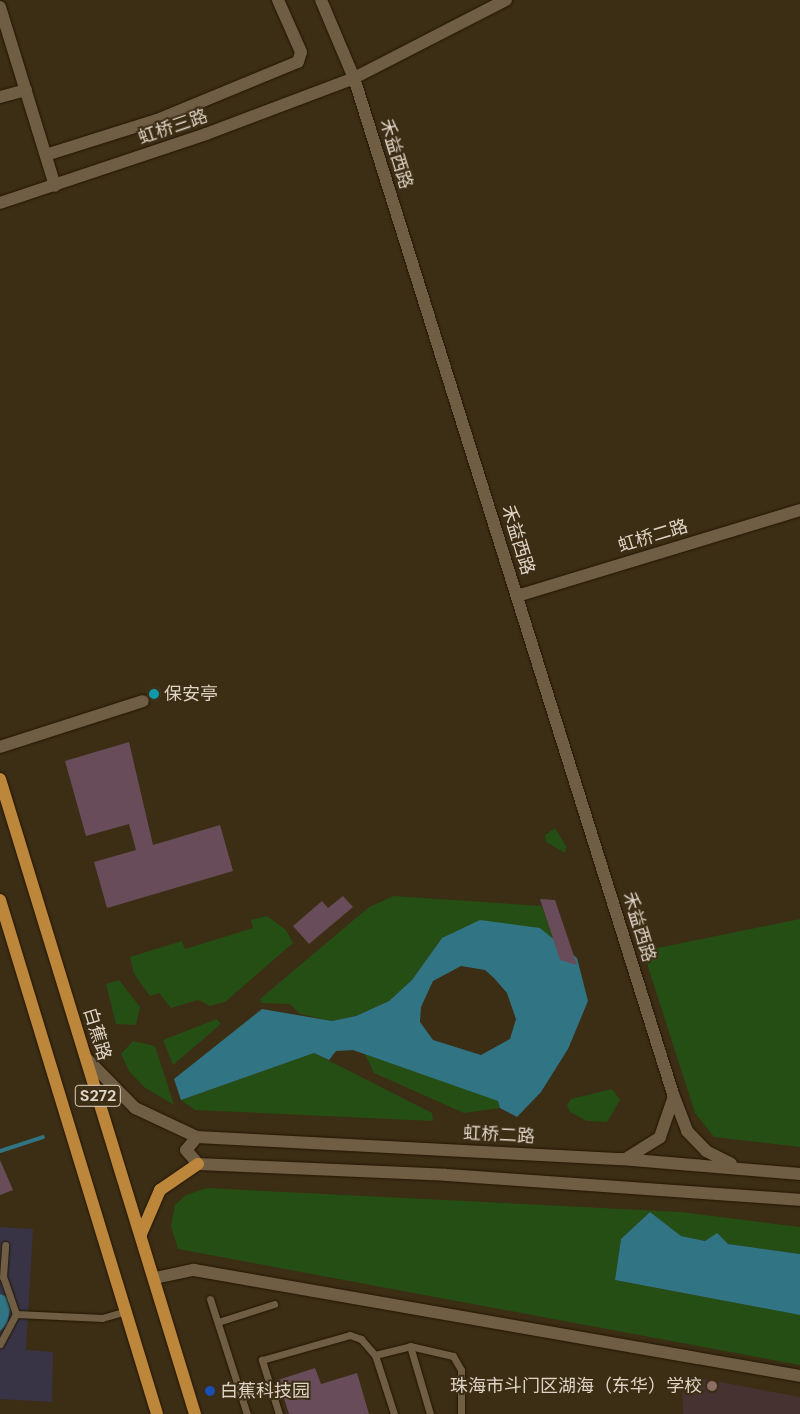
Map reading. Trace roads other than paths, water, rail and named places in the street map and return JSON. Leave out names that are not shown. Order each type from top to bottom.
[{"type":"main road","name":"白蕉路","points":[[0,779],[155,1278],[195,1414]]},
{"type":"main road","name":"S272","points":[[0,900],[157,1414]]},
{"type":"main road","points":[[141,1234],[160,1190],[198,1164]]},
{"type":"street","points":[[46,155],[157,120],[298,62],[301,52],[278,0]]},
{"type":"street","name":"禾益西路","points":[[321,0],[354,78],[681,1119],[696,1142],[719,1158],[748,1168]]},
{"type":"street","name":"虹桥三路","points":[[354,78],[506,0]]},
{"type":"street","name":"虹桥三路","points":[[0,203],[56,186],[402,61],[517,0]]},
{"type":"street","points":[[0,7],[56,186]]},
{"type":"street","points":[[0,98],[26,90]]},
{"type":"street","name":"虹桥二路","points":[[517,596],[800,510]]},
{"type":"street","points":[[0,747],[143,701]]},
{"type":"street","points":[[87,1059],[135,1108],[197,1137],[186,1150],[198,1164],[446,1175],[800,1200]]},
{"type":"street","points":[[621,1159],[642,1151],[660,1137],[671,1115],[673,1094]]},
{"type":"street","name":"虹桥二路","points":[[197,1137],[621,1159],[748,1168],[800,1174]]},
{"type":"street","points":[[155,1278],[194,1270],[800,1376]]},
{"type":"lane","points":[[5,1245],[1,1278],[16,1314]]},
{"type":"lane","points":[[210,1299],[247,1414]]},
{"type":"lane","points":[[218,1322],[274,1304]]},
{"type":"lane","points":[[16,1314],[102,1318],[126,1312]]},
{"type":"lane","points":[[0,1344],[16,1314]]},
{"type":"lane","points":[[280,1414],[262,1360],[339,1336],[361,1339],[375,1355],[394,1414]]},
{"type":"lane","points":[[375,1355],[410,1346],[432,1348],[458,1362],[461,1414]]},
{"type":"lane","points":[[410,1346],[430,1414]]},
{"type":"water","points":[[480,920],[540,928],[577,958],[588,1001],[568,1049],[541,1092],[517,1117],[500,1108],[498,1101],[353,1050],[336,1051],[329,1060],[314,1053],[181,1100],[174,1079],[262,1009],[332,1021],[356,1016],[389,1001],[412,980],[442,938]],"holes":[[[461,966],[485,970],[507,993],[516,1019],[510,1039],[481,1055],[433,1040],[420,1022],[421,1007],[433,981]]]},
{"type":"water","points":[[650,1212],[681,1236],[705,1241],[717,1233],[728,1244],[800,1254],[800,1315],[615,1280],[621,1239]]},
{"type":"water","points":[[0,1294],[7,1297],[10,1308],[7,1324],[0,1331]]},
{"type":"waterway","points":[[0,1151],[43,1137]]},
{"type":"place","name":"保安亭","points":[[154,694]]},
{"type":"place","name":"珠海市斗门区湖海（东华）学校","points":[[712,1386]]},
{"type":"place","name":"白蕉科技园","points":[[210,1391]]}]
